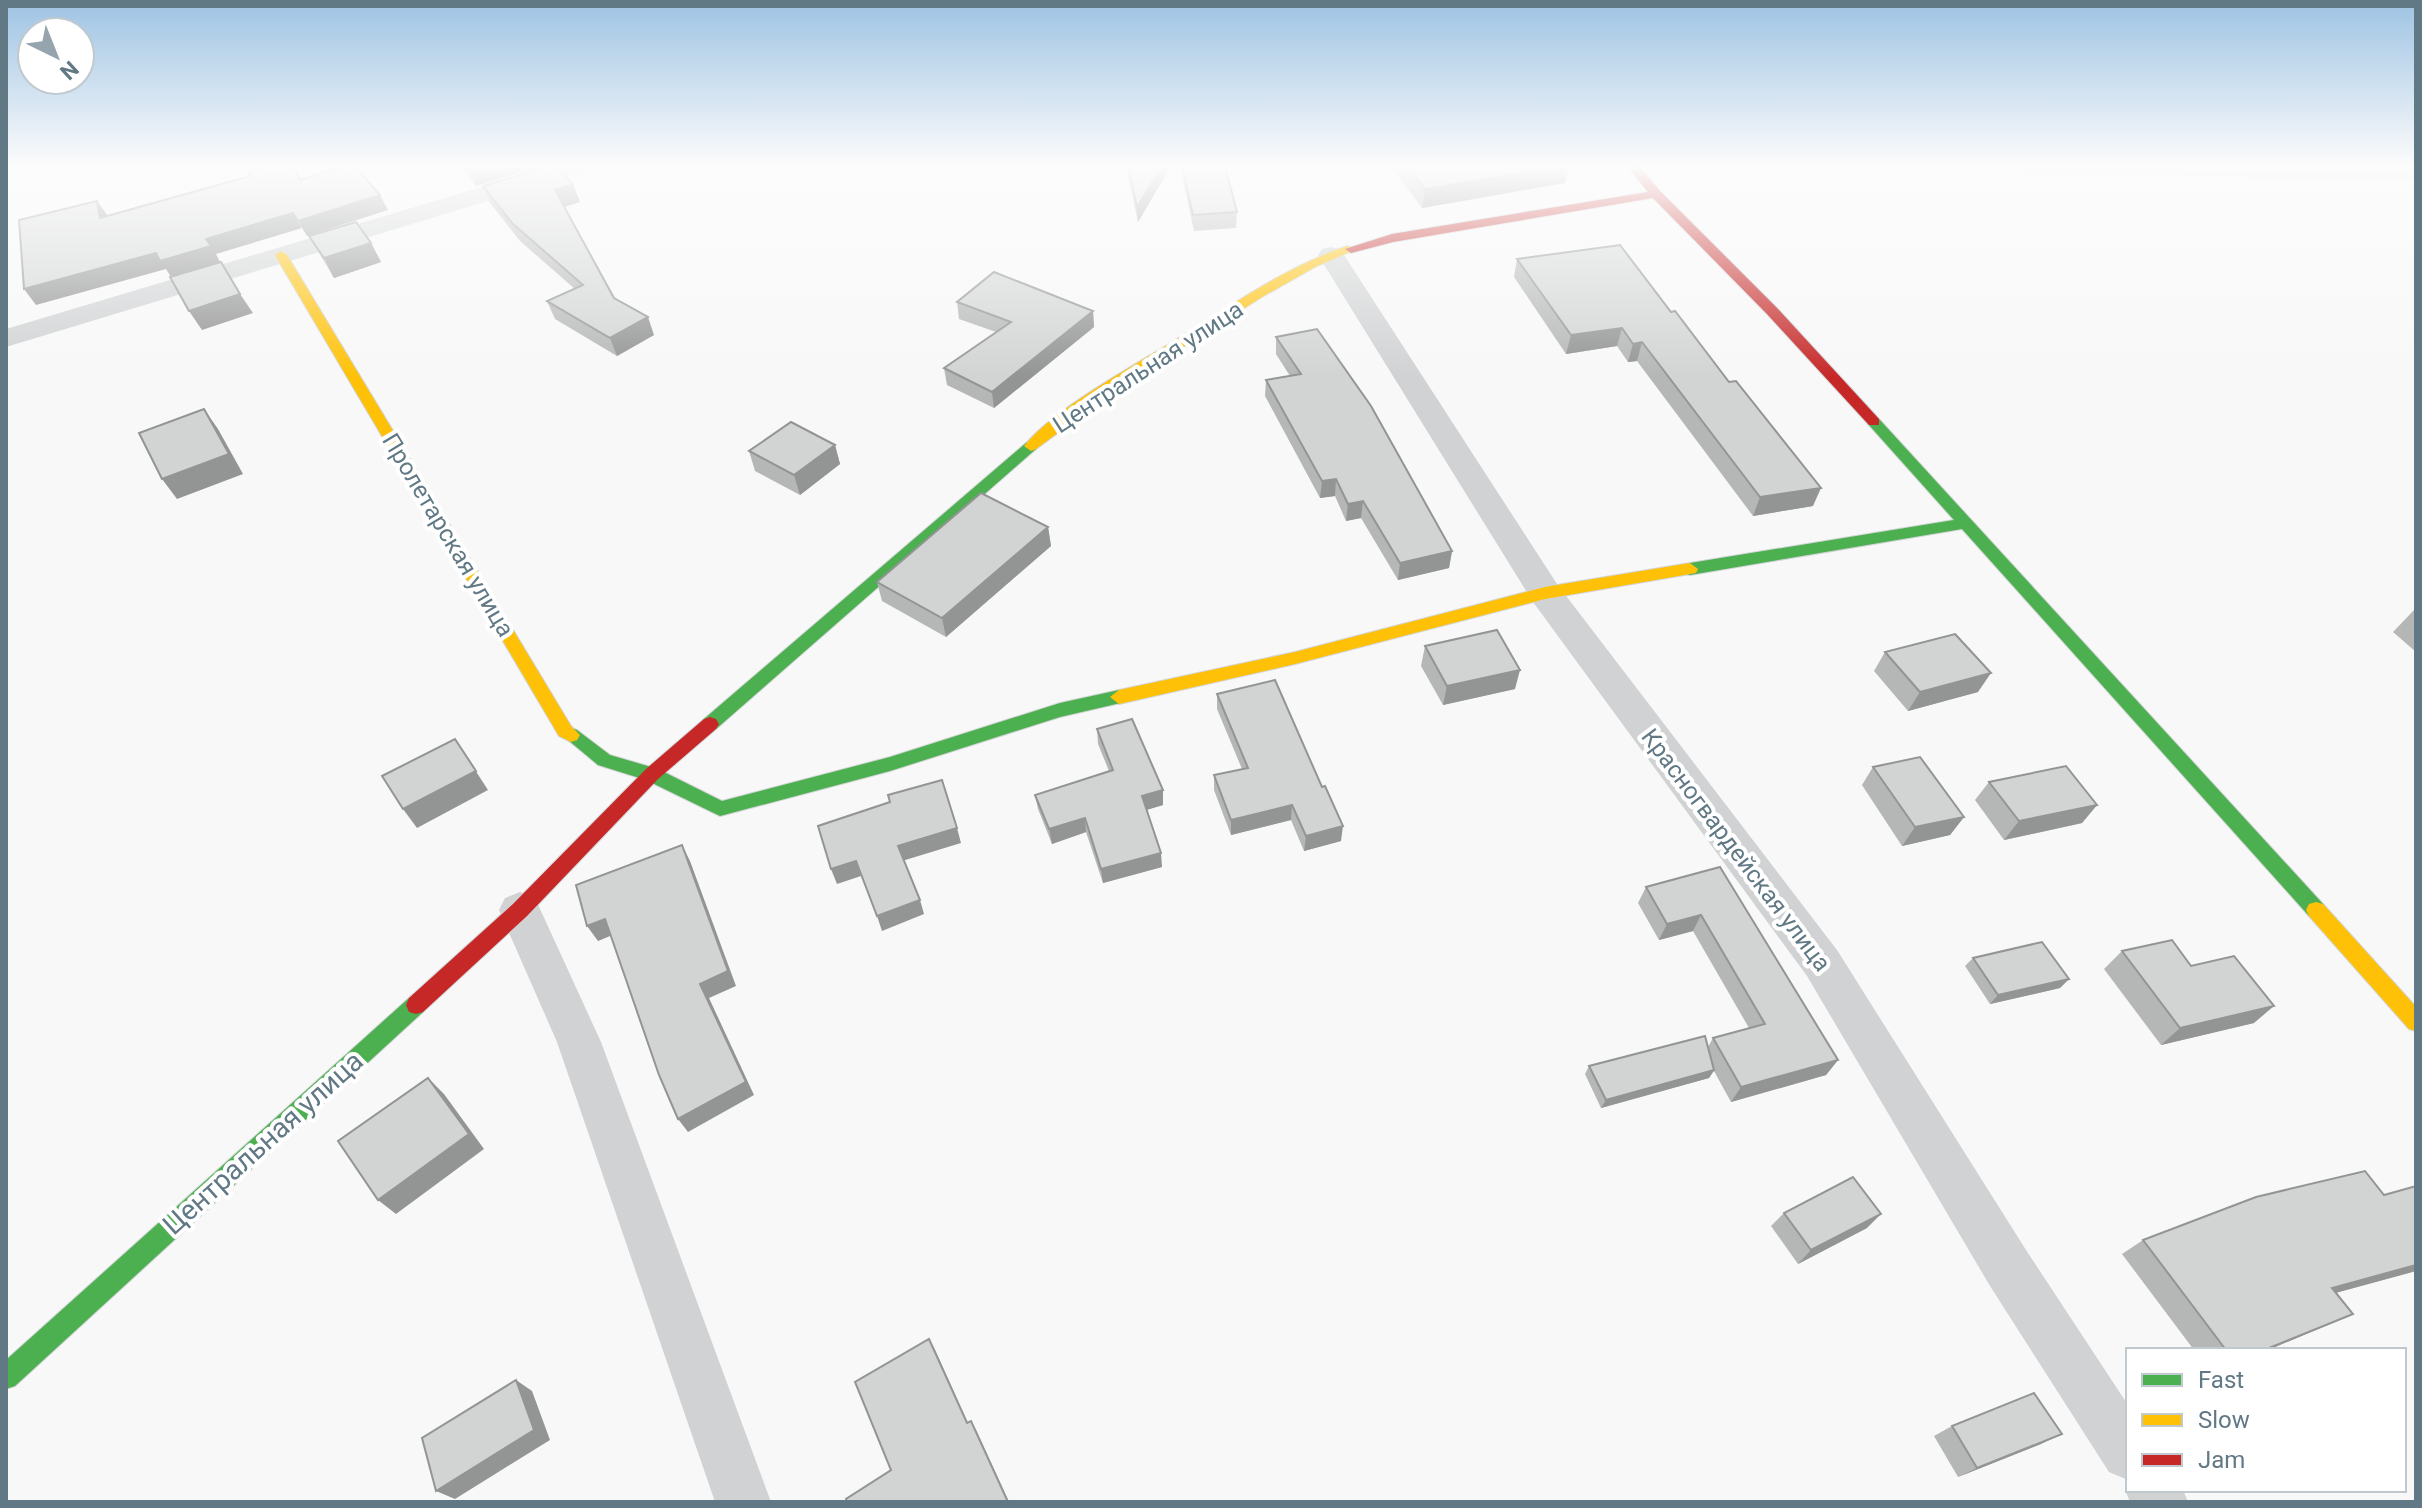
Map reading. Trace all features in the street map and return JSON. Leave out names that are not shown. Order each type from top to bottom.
[{"type":"street","points":[[6,338],[343,236]]},
{"type":"street","name":"Центральная улица","points":[[6,1377],[520,910],[652,774],[1070,412],[1271,287],[1331,255],[1402,236]]},
{"type":"street","points":[[1698,236],[1772,311],[1968,523],[2416,1022]]},
{"type":"street","name":"Пролетарская улица","points":[[281,255],[565,731],[604,760],[652,774]]},
{"type":"street","name":"Красногвардейская улица","points":[[1331,255],[1545,593],[1822,963],[2008,1268],[2126,1450]]},
{"type":"street","points":[[652,774],[720,809],[890,764],[1060,710],[1295,658],[1545,593],[1968,523]]},
{"type":"street","points":[[520,910],[579,1042],[743,1502]]},
{"type":"building","points":[[20,236],[215,236],[206,239],[211,246],[160,261],[156,253],[24,289]]},
{"type":"building","points":[[309,236],[366,236],[371,243],[324,258]]},
{"type":"building","points":[[527,236],[580,236],[614,298],[648,317],[610,338],[547,301],[583,285]]},
{"type":"building","points":[[1620,245],[1671,312],[1675,311],[1729,382],[1736,381],[1821,488],[1760,497],[1642,342],[1633,344],[1622,328],[1571,335],[1517,259]]},
{"type":"building","points":[[221,262],[240,294],[189,311],[170,277]]},
{"type":"building","points":[[994,272],[1093,311],[992,392],[944,368],[1011,322],[957,302]]},
{"type":"building","points":[[1317,329],[1371,406],[1452,551],[1400,563],[1363,501],[1348,504],[1336,479],[1322,481],[1266,380],[1301,374],[1276,337]]},
{"type":"building","points":[[204,409],[229,454],[162,479],[139,433]]},
{"type":"building","points":[[791,422],[835,445],[794,475],[749,451]]},
{"type":"building","points":[[981,493],[1048,527],[942,618],[877,582]]},
{"type":"building","points":[[1497,630],[1520,670],[1447,686],[1425,646]]},
{"type":"building","points":[[1955,634],[1991,673],[1920,692],[1885,652]]},
{"type":"building","points":[[1275,680],[1322,787],[1325,786],[1343,826],[1306,836],[1292,805],[1231,820],[1214,775],[1248,768],[1217,694]]},
{"type":"building","points":[[1132,719],[1163,790],[1142,796],[1161,853],[1101,869],[1085,818],[1049,829],[1035,795],[1113,770],[1097,729]]},
{"type":"building","points":[[455,739],[476,771],[403,809],[382,776]]},
{"type":"building","points":[[1920,757],[1964,817],[1915,827],[1873,767]]},
{"type":"building","points":[[2066,766],[2097,805],[2019,821],[1989,782]]},
{"type":"building","points":[[942,780],[957,828],[898,846],[920,900],[877,916],[856,861],[831,869],[818,826],[890,802],[888,795]]},
{"type":"building","points":[[682,845],[728,971],[700,984],[746,1082],[678,1119],[659,1075],[605,919],[587,926],[576,885]]},
{"type":"building","points":[[1720,867],[1838,1060],[1741,1087],[1713,1038],[1765,1024],[1701,915],[1667,924],[1646,887]]},
{"type":"building","points":[[2172,940],[2191,966],[2234,956],[2274,1006],[2180,1028],[2122,951]]},
{"type":"building","points":[[2042,942],[2069,979],[1998,995],[1973,958]]},
{"type":"building","points":[[1705,1036],[1714,1070],[1606,1100],[1589,1066]]},
{"type":"building","points":[[428,1078],[469,1134],[378,1200],[338,1141]]},
{"type":"building","points":[[2365,1171],[2384,1195],[2416,1186],[2416,1265],[2332,1288],[2353,1314],[2269,1348],[2224,1348],[2143,1240],[2256,1197]]},
{"type":"building","points":[[1853,1177],[1881,1214],[1811,1250],[1784,1213]]},
{"type":"building","points":[[929,1339],[967,1423],[971,1421],[1008,1502],[847,1502],[846,1499],[891,1470],[855,1382]]},
{"type":"building","points":[[516,1380],[534,1430],[436,1491],[422,1438]]},
{"type":"building","points":[[2034,1393],[2062,1434],[1977,1468],[1952,1426]]},
{"type":"traffic: fast","points":[[1874,422],[2316,910]]},
{"type":"traffic: fast","points":[[710,724],[1031,446]]},
{"type":"traffic: fast","points":[[1690,569],[1968,523]]},
{"type":"traffic: fast","points":[[571,735],[604,760],[652,774],[720,809],[890,764],[1060,710],[1119,697]]},
{"type":"traffic: fast","points":[[6,1377],[416,1005]]},
{"type":"traffic: slow","points":[[1031,446],[1094,398],[1258,295],[1294,273],[1351,249]]},
{"type":"traffic: slow","points":[[281,255],[565,731],[571,735]]},
{"type":"traffic: slow","points":[[1119,697],[1295,658],[1545,593],[1690,569]]},
{"type":"traffic: slow","points":[[2316,910],[2416,1022]]},
{"type":"traffic: jam","points":[[1351,249],[1402,236]]},
{"type":"traffic: jam","points":[[1698,236],[1874,422]]},
{"type":"traffic: jam","points":[[416,1005],[520,910],[652,774],[710,724]]}]
